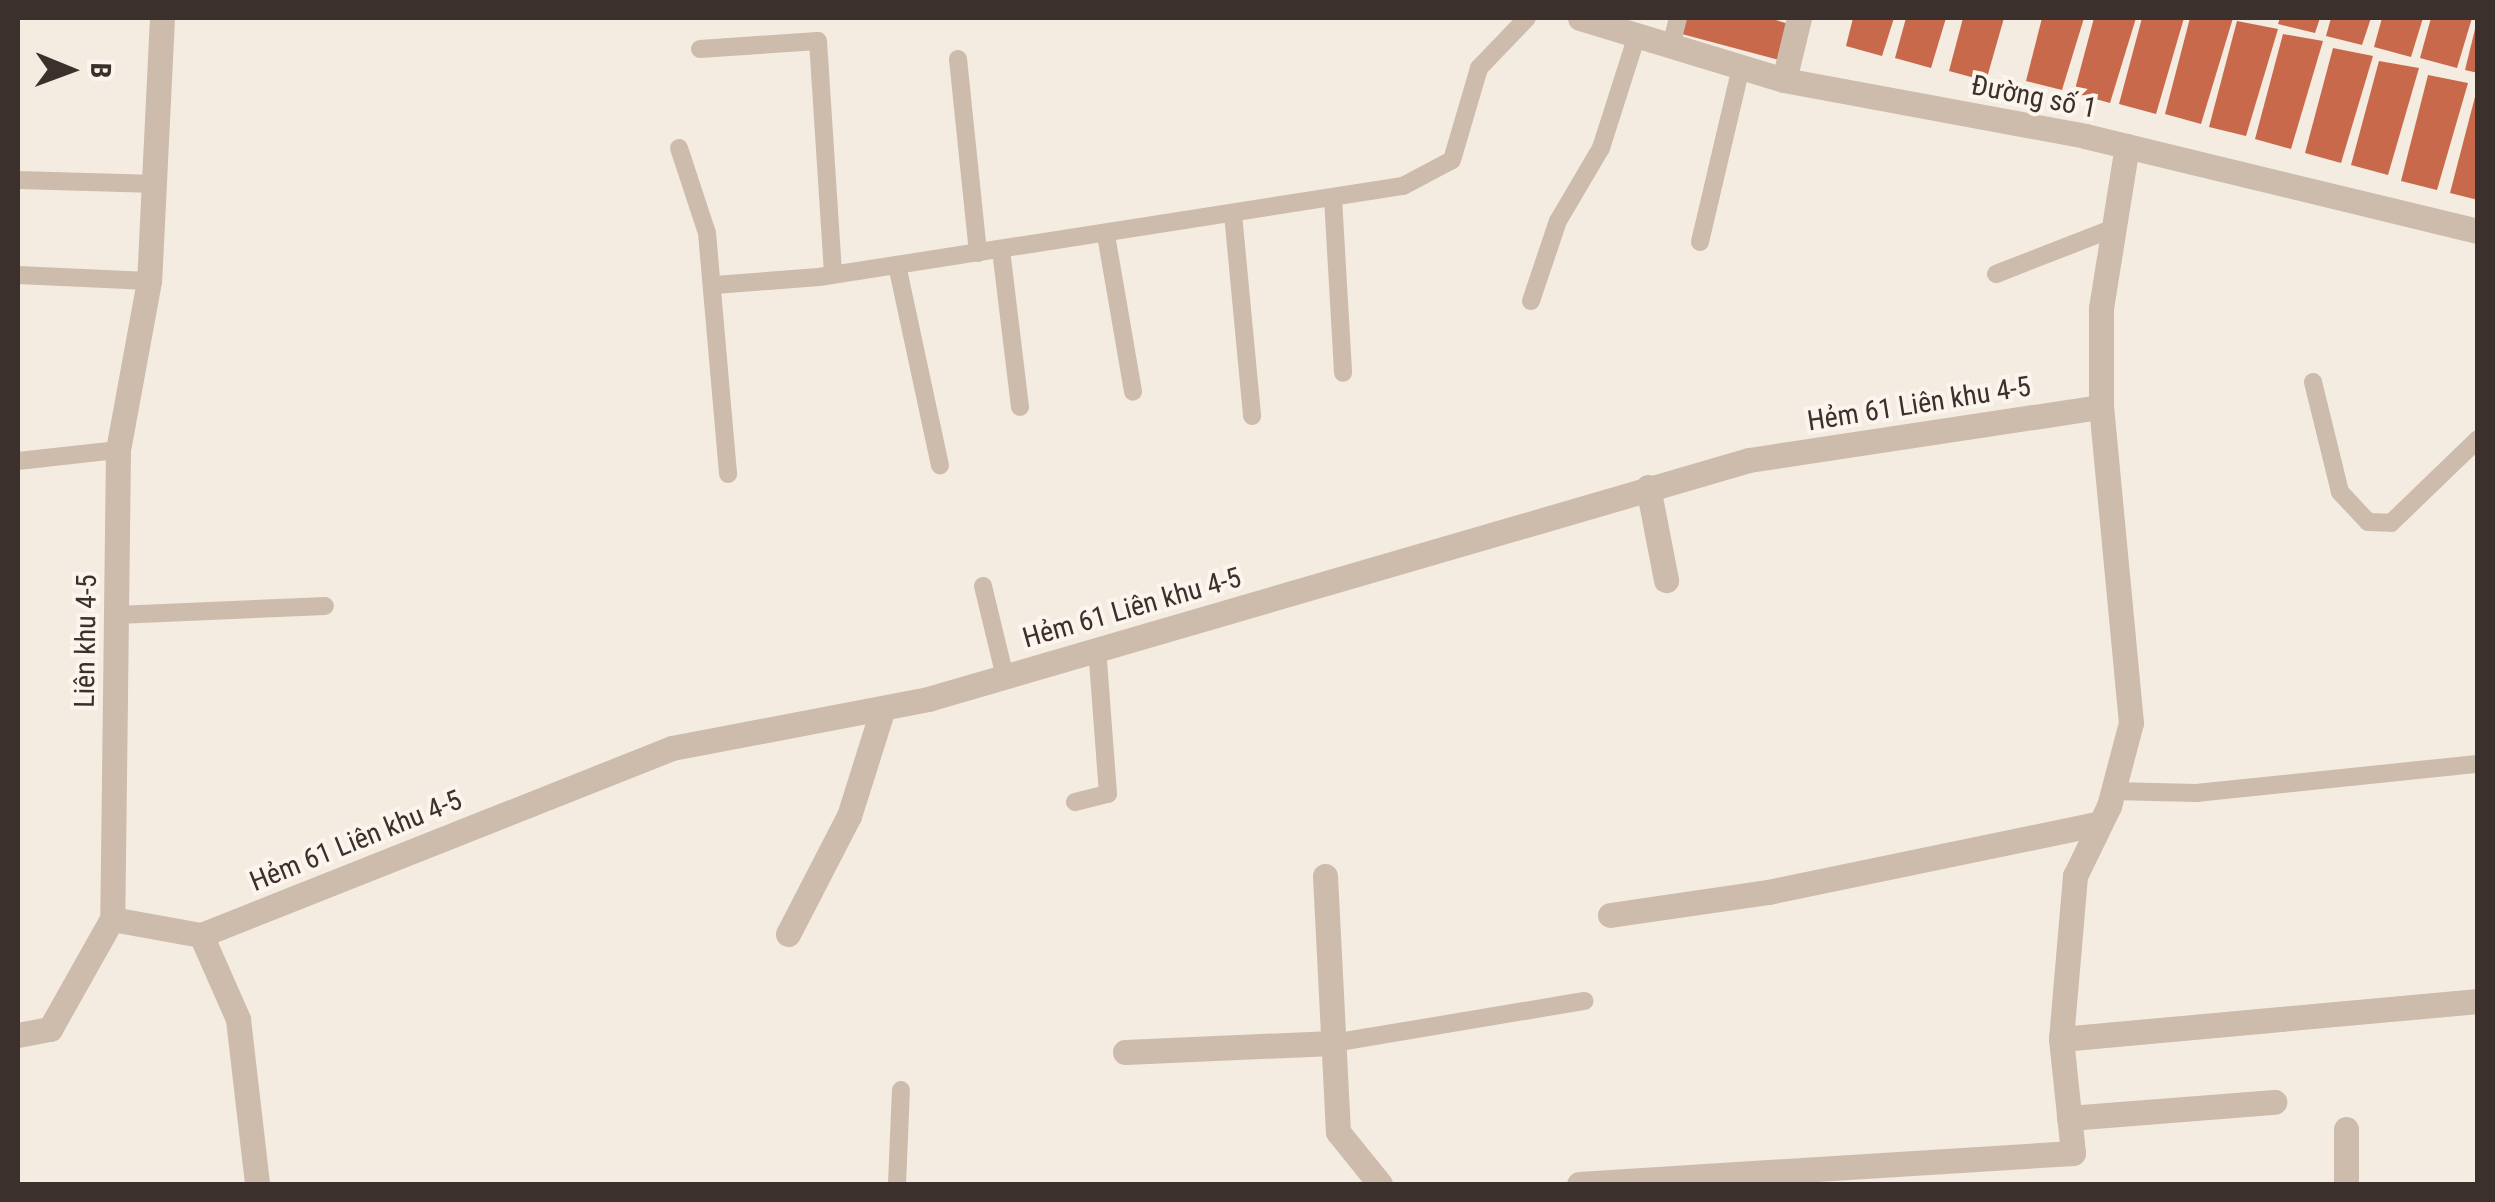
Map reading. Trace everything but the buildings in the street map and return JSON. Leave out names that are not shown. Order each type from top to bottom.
[{"type":"street","name":"Liên khu 4-5","points":[[112,919],[118,450],[148,281],[157,184],[162,18]]},
{"type":"street","name":"Đường số 1","points":[[1580,18],[1784,80],[2127,146],[2478,231]]},
{"type":"street","points":[[1784,80],[1799,18]]},
{"type":"street","points":[[1579,1184],[2073,1153],[2061,1038],[2074,876],[2113,791],[2130,723],[2100,407],[2101,308],[2127,146]]},
{"type":"street","name":"Hẻm 61 Liên khu 4-5","points":[[200,934],[672,748],[883,708],[1005,676],[1749,460],[2100,407]]},
{"type":"street","points":[[1648,487],[1666,580]]},
{"type":"street","points":[[788,934],[849,816],[883,708]]},
{"type":"street","points":[[1610,915],[1768,892],[2100,823]]},
{"type":"street","points":[[1324,876],[1338,1132],[1380,1184]]},
{"type":"street","points":[[18,1035],[50,1028],[112,919],[200,934],[238,1019],[257,1184]]},
{"type":"street","points":[[2061,1038],[2478,1001]]},
{"type":"street","points":[[1125,1052],[1333,1043]]},
{"type":"street","points":[[2069,1118],[2274,1102]]},
{"type":"street","points":[[2346,1130],[2346,1184]]},
{"type":"lane","points":[[715,285],[834,275],[1403,186],[1452,160],[1479,68],[1526,18]]},
{"type":"lane","points":[[1671,46],[1678,18]]},
{"type":"lane","points":[[1531,301],[1558,221],[1601,148],[1636,35]]},
{"type":"lane","points":[[700,50],[818,42],[834,275]]},
{"type":"lane","points":[[958,59],[978,253]]},
{"type":"lane","points":[[1700,242],[1741,67]]},
{"type":"lane","points":[[679,148],[707,233],[715,285],[728,474]]},
{"type":"lane","points":[[18,180],[157,184]]},
{"type":"lane","points":[[1332,198],[1343,374]]},
{"type":"lane","points":[[1233,214],[1252,416]]},
{"type":"lane","points":[[1996,274],[2114,228]]},
{"type":"lane","points":[[1106,234],[1132,392]]},
{"type":"lane","points":[[1001,250],[1020,407]]},
{"type":"lane","points":[[897,265],[940,466]]},
{"type":"lane","points":[[18,274],[148,281]]},
{"type":"lane","points":[[2313,382],[2340,492],[2368,522],[2392,523],[2478,439]]},
{"type":"lane","points":[[18,461],[118,450]]},
{"type":"lane","points":[[983,586],[1005,676]]},
{"type":"lane","points":[[117,615],[325,606]]},
{"type":"lane","points":[[1075,802],[1108,794],[1097,649]]},
{"type":"lane","points":[[2113,791],[2196,793],[2478,764]]},
{"type":"lane","points":[[1333,1043],[1586,1001]]},
{"type":"lane","points":[[897,1184],[901,1090]]}]
